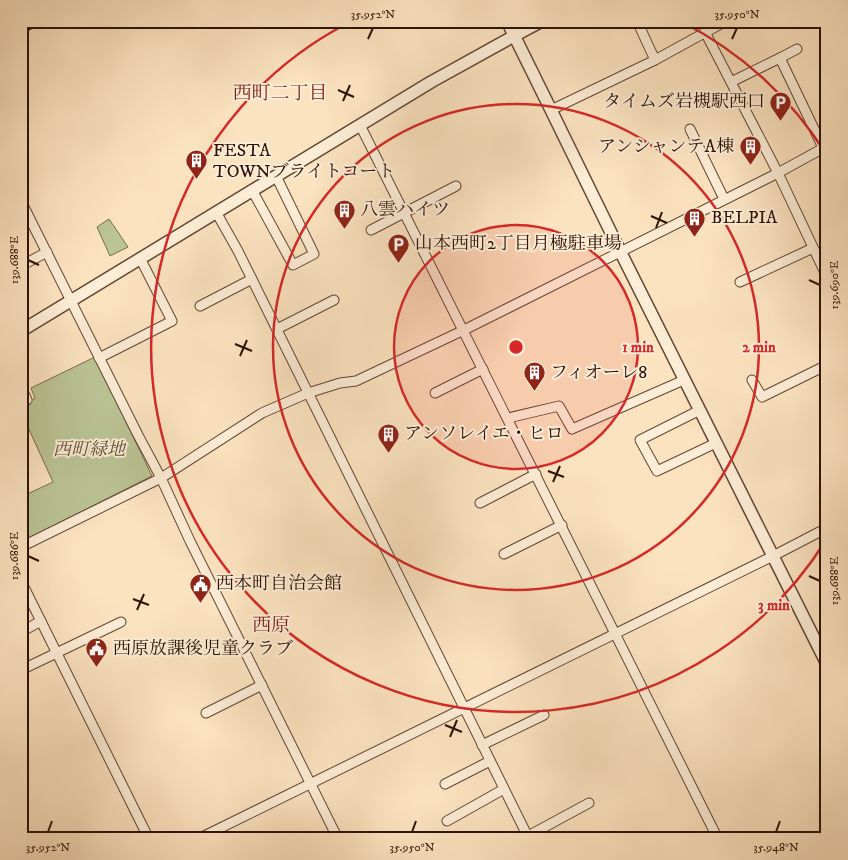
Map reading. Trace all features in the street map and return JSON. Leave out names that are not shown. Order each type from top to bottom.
[{"type":"highway","points":[[21,25],[28,21]]},
{"type":"street","points":[[507,21],[827,664]]},
{"type":"street","points":[[21,331],[431,82],[542,21]]},
{"type":"street","points":[[637,21],[655,60]]},
{"type":"street","points":[[551,110],[655,60],[726,21]]},
{"type":"street","points":[[822,21],[827,31]]},
{"type":"street","points":[[705,32],[778,173],[827,277]]},
{"type":"street","points":[[731,82],[798,49]]},
{"type":"street","points":[[21,547],[161,478],[262,413],[340,383],[356,381],[464,330],[825,150],[780,58]]},
{"type":"street","points":[[360,125],[718,839]]},
{"type":"street","points":[[690,129],[724,199]]},
{"type":"street","points":[[252,190],[293,265],[314,254],[276,176]]},
{"type":"street","points":[[371,230],[456,186]]},
{"type":"street","points":[[21,201],[161,478],[190,541],[338,839]]},
{"type":"street","points":[[216,212],[277,328],[528,838],[589,803]]},
{"type":"street","points":[[740,282],[813,248]]},
{"type":"street","points":[[21,266],[47,252]]},
{"type":"street","points":[[99,358],[172,321],[140,258]]},
{"type":"street","points":[[200,306],[252,279]]},
{"type":"street","points":[[277,328],[334,300]]},
{"type":"street","points":[[752,380],[762,397],[827,365]]},
{"type":"street","points":[[435,393],[483,370]]},
{"type":"street","points":[[508,418],[559,406],[572,429],[684,380]]},
{"type":"street","points":[[21,387],[27,400],[21,403]]},
{"type":"street","points":[[700,410],[640,440],[657,471],[716,443]]},
{"type":"street","points":[[480,503],[536,474]]},
{"type":"street","points":[[504,554],[562,525]]},
{"type":"street","points":[[198,839],[827,528]]},
{"type":"street","points":[[21,581],[149,839]]},
{"type":"street","points":[[21,632],[41,621]]},
{"type":"street","points":[[21,670],[122,622]]},
{"type":"street","points":[[206,713],[262,685]]},
{"type":"street","points":[[482,745],[544,715]]},
{"type":"street","points":[[445,784],[490,761]]},
{"type":"street","points":[[447,821],[504,789]]},
{"type":"green space","points":[[109,219],[128,247],[110,256],[97,227]]},
{"type":"green space","name":"西町緑地","points":[[95,357],[152,476],[21,542],[21,497],[53,482],[21,412],[21,408],[35,398],[31,388]]},
{"type":"place","name":"タイムズ岩槻駅西口","points":[[781,121]]},
{"type":"place","name":"アンシャンテA棟","points":[[750,166]]},
{"type":"place","name":"FESTA TOWNブライトコート","points":[[197,180]]},
{"type":"place","name":"八雲ハイツ","points":[[344,229]]},
{"type":"place","name":"BELPIA","points":[[695,237]]},
{"type":"place","name":"山本西町2丁目月極駐車場","points":[[399,263]]},
{"type":"place","name":"フィオーレ8","points":[[534,392]]},
{"type":"place","name":"アンソレイエ・ヒロ","points":[[388,453]]},
{"type":"place","name":"西本町自治会館","points":[[200,603]]},
{"type":"place","name":"西原放課後児童クラブ","points":[[97,668]]},
{"type":"district","name":"西町二丁目","points":[[280,93]]},
{"type":"district","name":"西原","points":[[271,625]]}]
